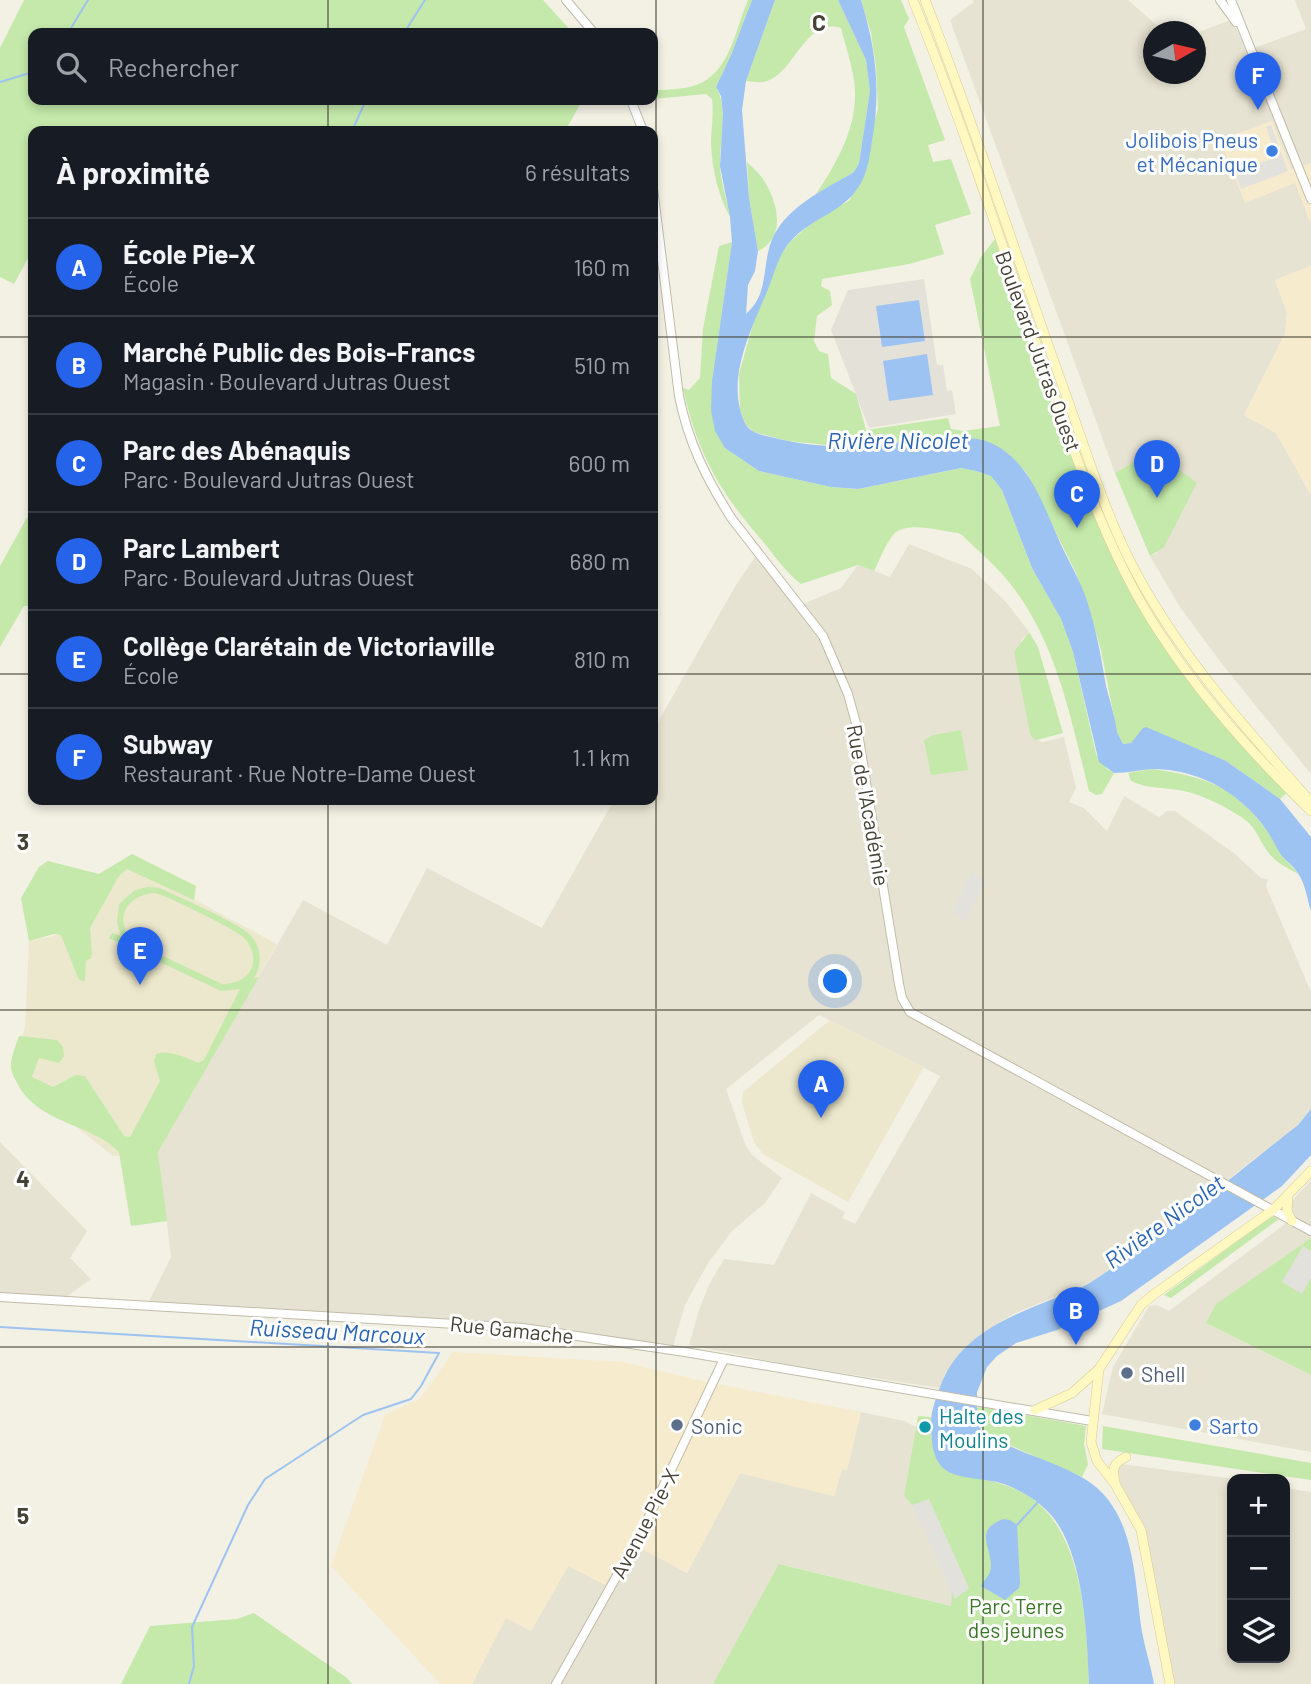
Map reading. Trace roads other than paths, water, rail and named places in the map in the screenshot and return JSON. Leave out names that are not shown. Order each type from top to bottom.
[{"type":"main road","name":"Boulevard Jutras Ouest","points":[[914,0],[1079,465],[1118,558],[1149,615],[1187,672],[1238,734],[1311,811]]},
{"type":"main road","name":"Boulevard Jutras Ouest","points":[[925,0],[1090,461],[1128,555],[1158,608],[1199,667],[1270,757],[1311,802]]},
{"type":"main road","points":[[1035,1410],[1072,1392],[1099,1369],[1141,1306],[1273,1210],[1311,1171]]},
{"type":"main road","points":[[1288,1196],[1287,1211],[1292,1221]]},
{"type":"main road","points":[[1099,1369],[1092,1421],[1093,1452],[1141,1530],[1170,1684]]},
{"type":"main road","points":[[1115,1484],[1113,1468],[1117,1461],[1126,1457]]},
{"type":"street","points":[[566,0],[590,28]]},
{"type":"street","points":[[1220,0],[1244,32]]},
{"type":"street","points":[[1231,0],[1311,199]]},
{"type":"street","points":[[633,105],[641,126]]},
{"type":"street","name":"Rue de l'Académie","points":[[658,228],[685,429],[701,467],[719,499],[823,636],[846,687],[857,727],[899,984],[910,1012],[1311,1231]]},
{"type":"street","name":"Rue Gamache","points":[[0,1297],[523,1328],[1035,1410]]},
{"type":"street","name":"Avenue Pie-X","points":[[556,1684],[640,1533],[724,1359]]},
{"type":"street","points":[[1035,1410],[1092,1421]]},
{"type":"water","name":"Rivière Nicolet","points":[[752,0],[775,0],[746,81],[742,110],[749,198],[758,251],[755,271],[748,285],[746,314],[758,299],[770,245],[784,221],[805,201],[854,172],[859,163],[870,91],[866,60],[838,0],[861,0],[876,70],[876,104],[871,146],[862,181],[847,201],[808,226],[790,242],[779,260],[753,324],[739,373],[739,405],[746,425],[766,436],[831,446],[864,446],[944,438],[975,439],[1002,449],[1016,461],[1036,490],[1084,592],[1117,732],[1123,744],[1131,743],[1146,727],[1226,761],[1280,799],[1311,837],[1311,911],[1297,871],[1280,854],[1268,833],[1243,803],[1210,782],[1192,775],[1152,769],[1114,773],[1099,762],[1073,652],[1061,619],[1032,568],[1002,490],[991,476],[961,468],[858,489],[831,487],[759,471],[725,448],[715,431],[711,410],[712,381],[732,242],[720,166],[723,114],[721,96],[716,87]]},
{"type":"water","points":[[919,300],[925,341],[882,347],[876,306]]},
{"type":"water","points":[[927,354],[933,395],[889,401],[883,361]]},
{"type":"water","name":"Rivière Nicolet","points":[[1311,1109],[1311,1155],[1282,1186],[1121,1301],[1057,1330],[1016,1343],[987,1367],[977,1392],[977,1423],[981,1430],[1005,1444],[1083,1478],[1100,1491],[1123,1526],[1134,1568],[1142,1632],[1154,1684],[1089,1684],[1082,1596],[1063,1532],[1047,1511],[1021,1492],[1001,1483],[957,1475],[939,1464],[933,1447],[931,1423],[940,1387],[950,1366],[981,1334],[1019,1313],[1082,1287],[1102,1275],[1167,1228],[1298,1125]]},
{"type":"water","points":[[1003,1519],[1017,1525],[1020,1583],[1019,1588],[1005,1600],[981,1586],[990,1572],[991,1564],[986,1536],[993,1524]]},
{"type":"waterway","points":[[71,28],[88,0]]},
{"type":"waterway","points":[[407,28],[425,0]]},
{"type":"waterway","points":[[0,82],[28,74]]},
{"type":"waterway","points":[[354,126],[364,105]]},
{"type":"waterway","name":"Ruisseau Marcoux","points":[[0,1327],[439,1353],[411,1399],[363,1415],[265,1479],[248,1505],[192,1627],[194,1666],[189,1684]]},
{"type":"waterway","points":[[1017,1525],[1038,1502]]},
{"type":"place","name":"Subway","points":[[1258,110]]},
{"type":"place","name":"Jolibois Pneus et Mécanique","points":[[1272,151]]},
{"type":"place","name":"Parc Lambert","points":[[1157,498]]},
{"type":"place","name":"Parc des Abénaquis","points":[[1077,528]]},
{"type":"place","name":"Collège Clarétain de Victoriaville","points":[[140,985]]},
{"type":"place","name":"École Pie-X","points":[[821,1118]]},
{"type":"place","name":"Marché Public des Bois-Francs","points":[[1076,1345]]},
{"type":"place","name":"Shell","points":[[1127,1373]]},
{"type":"place","name":"Sonic","points":[[677,1425]]},
{"type":"place","name":"Sarto","points":[[1195,1425]]},
{"type":"place","name":"Halte des Moulins","points":[[925,1427]]},
{"type":"park label","name":"Parc Terre des jeunes","points":[[1016,1617]]}]
